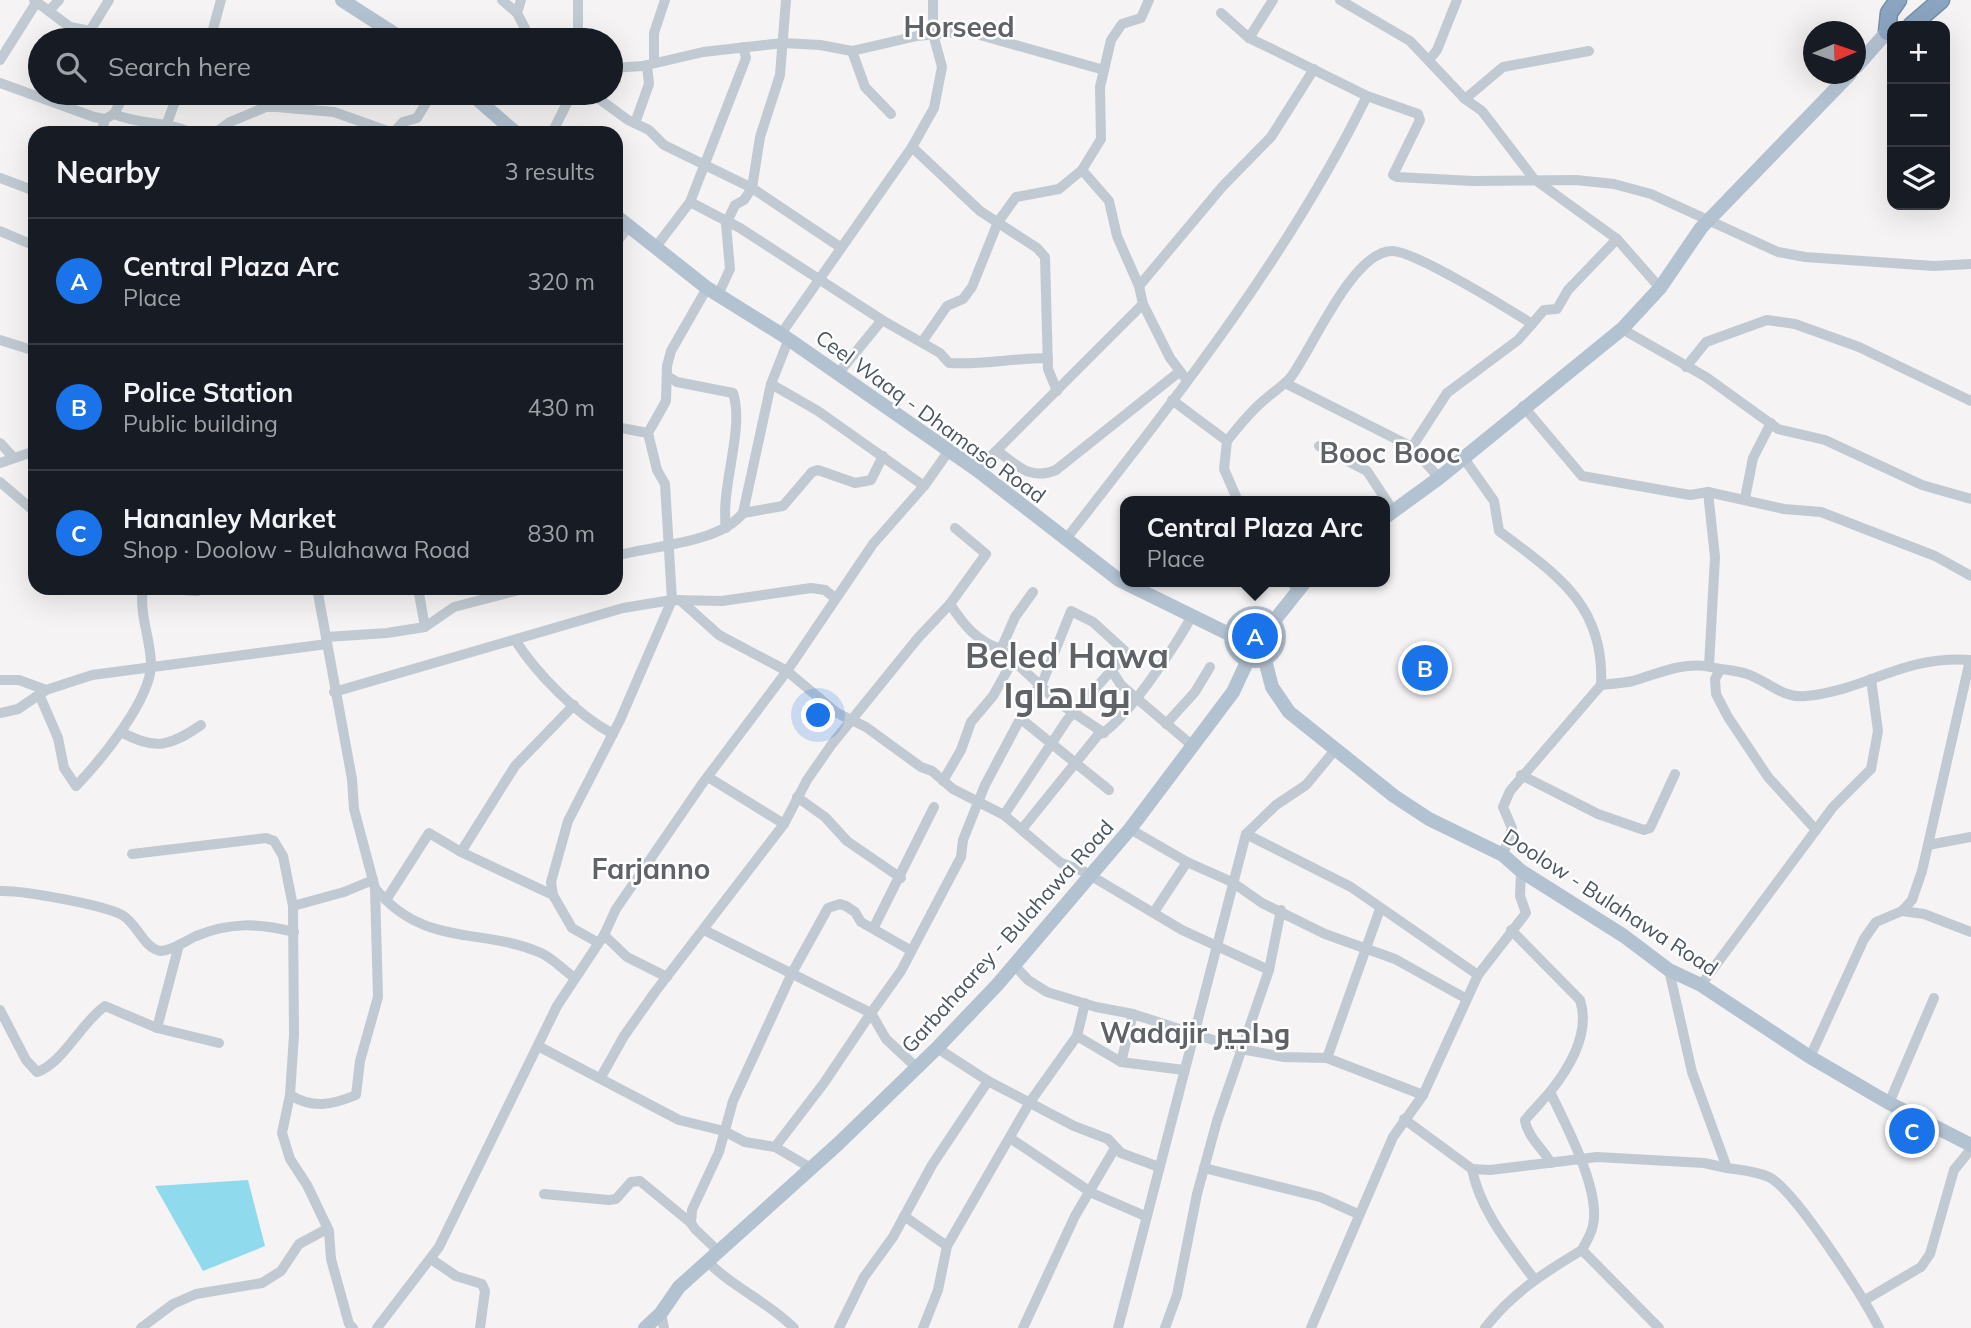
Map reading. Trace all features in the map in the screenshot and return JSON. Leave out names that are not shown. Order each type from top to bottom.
[{"type":"highway","points":[[1889,21],[1889,13],[1898,0]]},
{"type":"highway","points":[[1917,21],[1941,0]]},
{"type":"main road","points":[[342,0],[385,28]]},
{"type":"main road","points":[[1866,56],[1887,33]]},
{"type":"main road","points":[[1390,514],[1439,478],[1523,406],[1563,379],[1622,329],[1660,288],[1710,219],[1840,84]]},
{"type":"main road","points":[[484,105],[508,126]]},
{"type":"main road","name":"Ceel Waaq - Dhamaso Road","points":[[623,221],[713,291],[977,470],[1120,581]]},
{"type":"main road","name":"Ceel Waaq - Dhamaso Road","points":[[1133,587],[1231,635]]},
{"type":"main road","points":[[1274,621],[1296,587]]},
{"type":"main road","points":[[1250,613],[1265,614],[1274,621],[1280,641],[1272,655],[1265,660],[1248,660],[1235,650],[1231,635],[1237,621],[1250,613]]},
{"type":"main road","name":"Garbahaarey - Bulahawa Road","points":[[645,1328],[661,1313],[679,1287],[917,1068],[1014,965],[1130,829],[1194,747],[1233,692],[1248,660]]},
{"type":"main road","name":"Doolow - Bulahawa Road","points":[[1265,660],[1272,687],[1282,705],[1335,750],[1429,818],[1503,855],[1521,871],[1614,930],[1669,970],[1702,985],[1810,1057],[1971,1147]]},
{"type":"street","points":[[49,11],[60,0]]},
{"type":"street","points":[[92,28],[109,0]]},
{"type":"street","points":[[213,28],[221,0]]},
{"type":"street","points":[[502,0],[517,13],[525,28]]},
{"type":"street","points":[[517,13],[521,0]]},
{"type":"street","points":[[578,0],[578,28]]},
{"type":"street","points":[[635,122],[649,84],[654,33],[665,0]]},
{"type":"street","points":[[552,895],[553,873],[564,830],[676,600],[668,544],[666,484],[657,470],[648,433],[666,401],[667,376],[674,346],[730,269],[725,242],[726,223],[735,205],[744,200],[752,188],[755,157],[780,75],[786,0]]},
{"type":"street","points":[[743,513],[784,337],[819,278],[833,263],[840,247],[912,147],[934,108],[942,67],[933,34],[933,0]]},
{"type":"street","points":[[922,342],[947,306],[963,299],[972,288],[998,222],[1016,197],[1059,189],[1082,170],[1101,139],[1103,121],[1100,87],[1111,40],[1122,24],[1141,18],[1149,0]]},
{"type":"street","points":[[1249,38],[1273,0]]},
{"type":"street","points":[[1340,0],[1410,41],[1465,99],[1491,121],[1534,179],[1617,239],[1660,288]]},
{"type":"street","points":[[1429,60],[1437,50],[1457,0]]},
{"type":"street","points":[[0,60],[35,2],[75,28]]},
{"type":"street","points":[[1221,13],[1249,38],[1367,96],[1413,110],[1420,117],[1406,152],[1392,175],[1443,180],[1534,179],[1614,184],[1651,194],[1778,251],[1805,257],[1934,266],[1971,264]]},
{"type":"street","points":[[623,67],[783,43],[820,45],[852,51],[933,34],[979,33],[1104,70]]},
{"type":"street","points":[[655,248],[690,202],[746,58],[743,47]]},
{"type":"street","points":[[852,51],[865,87],[891,114]]},
{"type":"street","points":[[1465,99],[1503,67],[1589,51]]},
{"type":"street","points":[[1139,286],[1222,187],[1271,137],[1314,69]]},
{"type":"street","points":[[0,83],[28,91]]},
{"type":"street","points":[[996,451],[1028,473],[1041,476],[1056,470],[1183,375],[1238,315],[1339,153],[1367,96]]},
{"type":"street","points":[[73,105],[131,122],[166,126],[173,105]]},
{"type":"street","points":[[105,126],[117,105]]},
{"type":"street","points":[[399,126],[417,117],[424,105]]},
{"type":"street","points":[[556,126],[566,105]]},
{"type":"street","points":[[609,105],[649,130],[664,145],[752,188],[840,247]]},
{"type":"street","points":[[225,126],[266,107],[277,107],[334,112],[373,126]]},
{"type":"street","points":[[912,147],[980,211],[1037,248],[1045,257],[1048,358],[1051,381],[1057,391]]},
{"type":"street","points":[[1082,170],[1109,201],[1117,236],[1139,286],[1143,304],[1183,375]]},
{"type":"street","points":[[0,178],[28,188]]},
{"type":"street","points":[[690,202],[740,228],[882,320],[940,353],[949,363],[990,364],[1017,358],[1048,358]]},
{"type":"street","points":[[623,234],[629,226]]},
{"type":"street","points":[[0,231],[28,243]]},
{"type":"street","points":[[1412,447],[1447,393],[1518,341],[1544,310],[1557,309],[1568,290],[1617,239]]},
{"type":"street","points":[[1236,496],[1224,469],[1227,440],[1263,400],[1285,383],[1347,285],[1371,259],[1395,250],[1422,262],[1532,324]]},
{"type":"street","points":[[977,470],[1143,304]]},
{"type":"street","points":[[837,375],[882,320]]},
{"type":"street","points":[[1686,367],[1706,342],[1767,320],[1802,327],[1859,347],[1971,400]]},
{"type":"street","points":[[1622,329],[1706,377],[1778,429],[1825,440],[1922,485],[1971,499]]},
{"type":"street","points":[[0,340],[28,349]]},
{"type":"street","points":[[1066,539],[1172,400],[1183,375]]},
{"type":"street","points":[[667,376],[677,382],[733,393],[736,411],[727,470],[726,528]]},
{"type":"street","points":[[1285,383],[1412,447],[1439,478]]},
{"type":"street","points":[[771,384],[883,456],[924,486]]},
{"type":"street","points":[[1172,400],[1227,440]]},
{"type":"street","points":[[1523,406],[1582,476],[1690,495],[1708,492],[1745,498],[1784,509],[1821,512],[1935,556],[1971,576]]},
{"type":"street","points":[[1745,498],[1753,458],[1771,423]]},
{"type":"street","points":[[623,428],[648,433]]},
{"type":"street","points":[[0,443],[13,457]]},
{"type":"street","points":[[1319,446],[1367,471],[1380,496]]},
{"type":"street","points":[[377,1328],[431,1259],[538,1046],[616,909],[708,777],[787,671],[880,534],[924,486],[948,452]]},
{"type":"street","points":[[0,463],[13,457],[28,455]]},
{"type":"street","points":[[623,554],[695,539],[726,528],[743,513],[783,506],[813,472],[818,470],[846,481],[864,483],[871,480],[883,456]]},
{"type":"street","points":[[1463,457],[1494,501],[1499,531],[1564,583],[1581,604],[1600,643],[1601,685],[1562,734],[1521,775],[1503,807],[1512,828],[1503,855]]},
{"type":"street","points":[[0,482],[28,506]]},
{"type":"street","points":[[1708,492],[1715,556],[1716,694],[1768,777],[1816,830]]},
{"type":"street","points":[[601,1077],[624,1036],[784,824],[797,797],[851,721],[950,604],[986,554],[955,528]]},
{"type":"street","points":[[334,692],[623,608],[676,600],[722,601],[811,588],[825,590],[835,598]]},
{"type":"street","points":[[1001,649],[1015,617],[1034,592]]},
{"type":"street","points":[[0,680],[19,680],[43,692],[58,738],[64,768],[76,786],[114,744],[151,667],[142,620],[143,595]]},
{"type":"street","points":[[290,1095],[302,1102],[325,1105],[356,1095],[360,1061],[378,997],[374,884],[356,818],[348,757],[318,595]]},
{"type":"street","points":[[419,595],[425,627]]},
{"type":"street","points":[[0,713],[19,709],[43,692],[92,675],[425,627],[454,607],[500,595]]},
{"type":"street","points":[[676,600],[719,635],[787,671],[826,705],[866,727],[943,781],[1004,815],[1023,828],[1061,863],[1089,875],[1182,930],[1269,970]]},
{"type":"street","points":[[950,604],[965,626],[989,645],[1001,649],[1059,703],[1104,733]]},
{"type":"street","points":[[775,1147],[831,1073],[894,982],[961,857],[963,840],[994,765],[1035,691],[1041,686],[1071,611],[1093,622],[1127,653],[1051,743],[1044,758],[1024,782],[1004,815]]},
{"type":"street","points":[[1023,828],[1098,735],[1104,733],[1135,697],[1180,639],[1191,617]]},
{"type":"street","points":[[515,640],[531,665],[574,705],[613,733]]},
{"type":"street","points":[[1601,685],[1632,681],[1663,669],[1714,668],[1745,673],[1791,697],[1829,692],[1937,658],[1970,660],[1928,845],[1912,900],[1902,911],[1876,922],[1864,939],[1810,1057]]},
{"type":"street","points":[[943,781],[961,750],[971,722],[993,696],[1013,660]]},
{"type":"street","points":[[1166,724],[1195,692],[1210,667]]},
{"type":"street","points":[[1112,671],[1135,697],[1194,747]]},
{"type":"street","points":[[1702,985],[1816,830],[1853,784],[1871,769],[1878,732],[1871,679]]},
{"type":"street","points":[[461,852],[515,766],[574,705]]},
{"type":"street","points":[[1021,719],[1109,790]]},
{"type":"street","points":[[121,732],[138,741],[166,745],[201,725]]},
{"type":"street","points":[[1118,1328],[1184,1070],[1196,1036],[1231,882],[1246,834],[1276,805],[1306,785],[1335,750]]},
{"type":"street","points":[[1521,775],[1598,814],[1644,830],[1650,828],[1675,774]]},
{"type":"street","points":[[708,777],[784,824]]},
{"type":"street","points":[[797,797],[825,817],[847,841],[901,878]]},
{"type":"street","points":[[874,927],[901,878],[934,807]]},
{"type":"street","points":[[1130,829],[1187,862],[1231,882],[1250,897],[1325,934],[1395,959],[1465,998]]},
{"type":"street","points":[[386,900],[429,833],[461,852],[552,895],[572,928],[600,939],[627,957],[667,977]]},
{"type":"street","points":[[1246,834],[1351,887],[1478,975]]},
{"type":"street","points":[[1928,845],[1971,837]]},
{"type":"street","points":[[132,854],[166,852],[226,840],[267,838],[274,841],[283,856],[293,906],[295,1035],[290,1095],[283,1120],[284,1145],[307,1185],[327,1229],[331,1259],[349,1324],[353,1328]]},
{"type":"street","points":[[1154,912],[1187,862]]},
{"type":"street","points":[[1311,1328],[1392,1137],[1423,1095],[1441,1061],[1465,998],[1478,975],[1526,913],[1520,897],[1521,871]]},
{"type":"street","points":[[374,884],[386,900],[413,919],[448,934],[544,954],[576,978]]},
{"type":"street","points":[[293,906],[374,884]]},
{"type":"street","points":[[0,891],[43,895],[120,914],[133,923],[153,949],[168,950],[202,934],[241,923],[260,923],[293,932]]},
{"type":"street","points":[[691,1223],[695,1202],[719,1152],[733,1101],[792,973],[828,908],[841,904],[846,906],[855,912],[861,922],[874,927],[910,950]]},
{"type":"street","points":[[1327,1058],[1380,909]]},
{"type":"street","points":[[1166,1328],[1177,1295],[1205,1168],[1241,1049],[1269,970],[1281,911]]},
{"type":"street","points":[[1902,911],[1924,914],[1971,932]]},
{"type":"street","points":[[704,930],[871,1013],[887,1039],[917,1068]]},
{"type":"street","points":[[1511,930],[1580,1000],[1585,1014],[1576,1048],[1564,1074],[1525,1120],[1528,1133],[1539,1143],[1551,1163]]},
{"type":"street","points":[[157,1028],[179,945]]},
{"type":"street","points":[[1014,965],[1028,980],[1047,992],[1133,1014],[1241,1049],[1284,1057],[1327,1058],[1423,1095]]},
{"type":"street","points":[[1669,970],[1692,1072],[1727,1168]]},
{"type":"street","points":[[1889,1103],[1934,998]]},
{"type":"street","points":[[923,1328],[938,1290],[947,1246],[1030,1102],[1077,1036],[1085,1003]]},
{"type":"street","points":[[0,1010],[26,1060],[37,1072],[51,1066],[84,1024],[105,1006],[157,1028],[219,1043]]},
{"type":"street","points":[[1121,1062],[1133,1014]]},
{"type":"street","points":[[1077,1036],[1121,1062],[1184,1070]]},
{"type":"street","points":[[538,1046],[679,1120],[724,1131],[746,1142],[775,1147],[811,1168]]},
{"type":"street","points":[[937,1048],[988,1081],[1074,1126],[1108,1139],[1128,1157],[1159,1167]]},
{"type":"street","points":[[839,1328],[864,1277],[887,1247],[944,1146],[988,1081]]},
{"type":"street","points":[[1485,1328],[1502,1306],[1534,1279],[1582,1250],[1593,1225],[1593,1210],[1582,1160],[1550,1092]]},
{"type":"street","points":[[1404,1119],[1472,1169],[1597,1157],[1704,1163],[1770,1177],[1788,1191],[1865,1300],[1880,1328]]},
{"type":"street","points":[[1010,1138],[1092,1193],[1145,1216]]},
{"type":"street","points":[[1865,1300],[1921,1267],[1930,1254],[1954,1170],[1971,1147]]},
{"type":"street","points":[[1023,1328],[1075,1216],[1092,1193],[1115,1148]]},
{"type":"street","points":[[1205,1168],[1320,1197],[1358,1214]]},
{"type":"street","points":[[1472,1169],[1475,1187],[1487,1210],[1534,1279]]},
{"type":"street","points":[[544,1194],[609,1200],[616,1199],[635,1180],[640,1181],[691,1223],[718,1251]]},
{"type":"street","points":[[904,1216],[947,1246]]},
{"type":"street","points":[[141,1328],[173,1304],[196,1294],[262,1283],[281,1271],[299,1244],[327,1229]]},
{"type":"street","points":[[1582,1250],[1653,1326]]},
{"type":"street","points":[[431,1259],[456,1276],[482,1284],[485,1291],[480,1328]]},
{"type":"street","points":[[707,1261],[723,1278],[749,1291],[781,1314],[794,1328]]},
{"type":"street","points":[[661,1313],[664,1328]]},
{"type":"green space","points":[[1256,618],[1269,623],[1274,636],[1269,649],[1256,654],[1243,649],[1238,636],[1243,623]]},
{"type":"water","points":[[248,1180],[265,1246],[203,1271],[155,1186]]},
{"type":"place","name":"Central Plaza Arc","points":[[1255,636]]},
{"type":"place","name":"Police Station","points":[[1425,668]]},
{"type":"place","name":"Hananley Market","points":[[1912,1131]]},
{"type":"district","name":"Horseed","points":[[959,26]]},
{"type":"district","name":"Booc Booc","points":[[1390,452]]},
{"type":"district","name":"Beled Hawa بولاهاوا","points":[[1067,675]]},
{"type":"district","name":"Farjanno","points":[[651,868]]},
{"type":"district","name":"Wadajir وداجير","points":[[1195,1032]]}]
